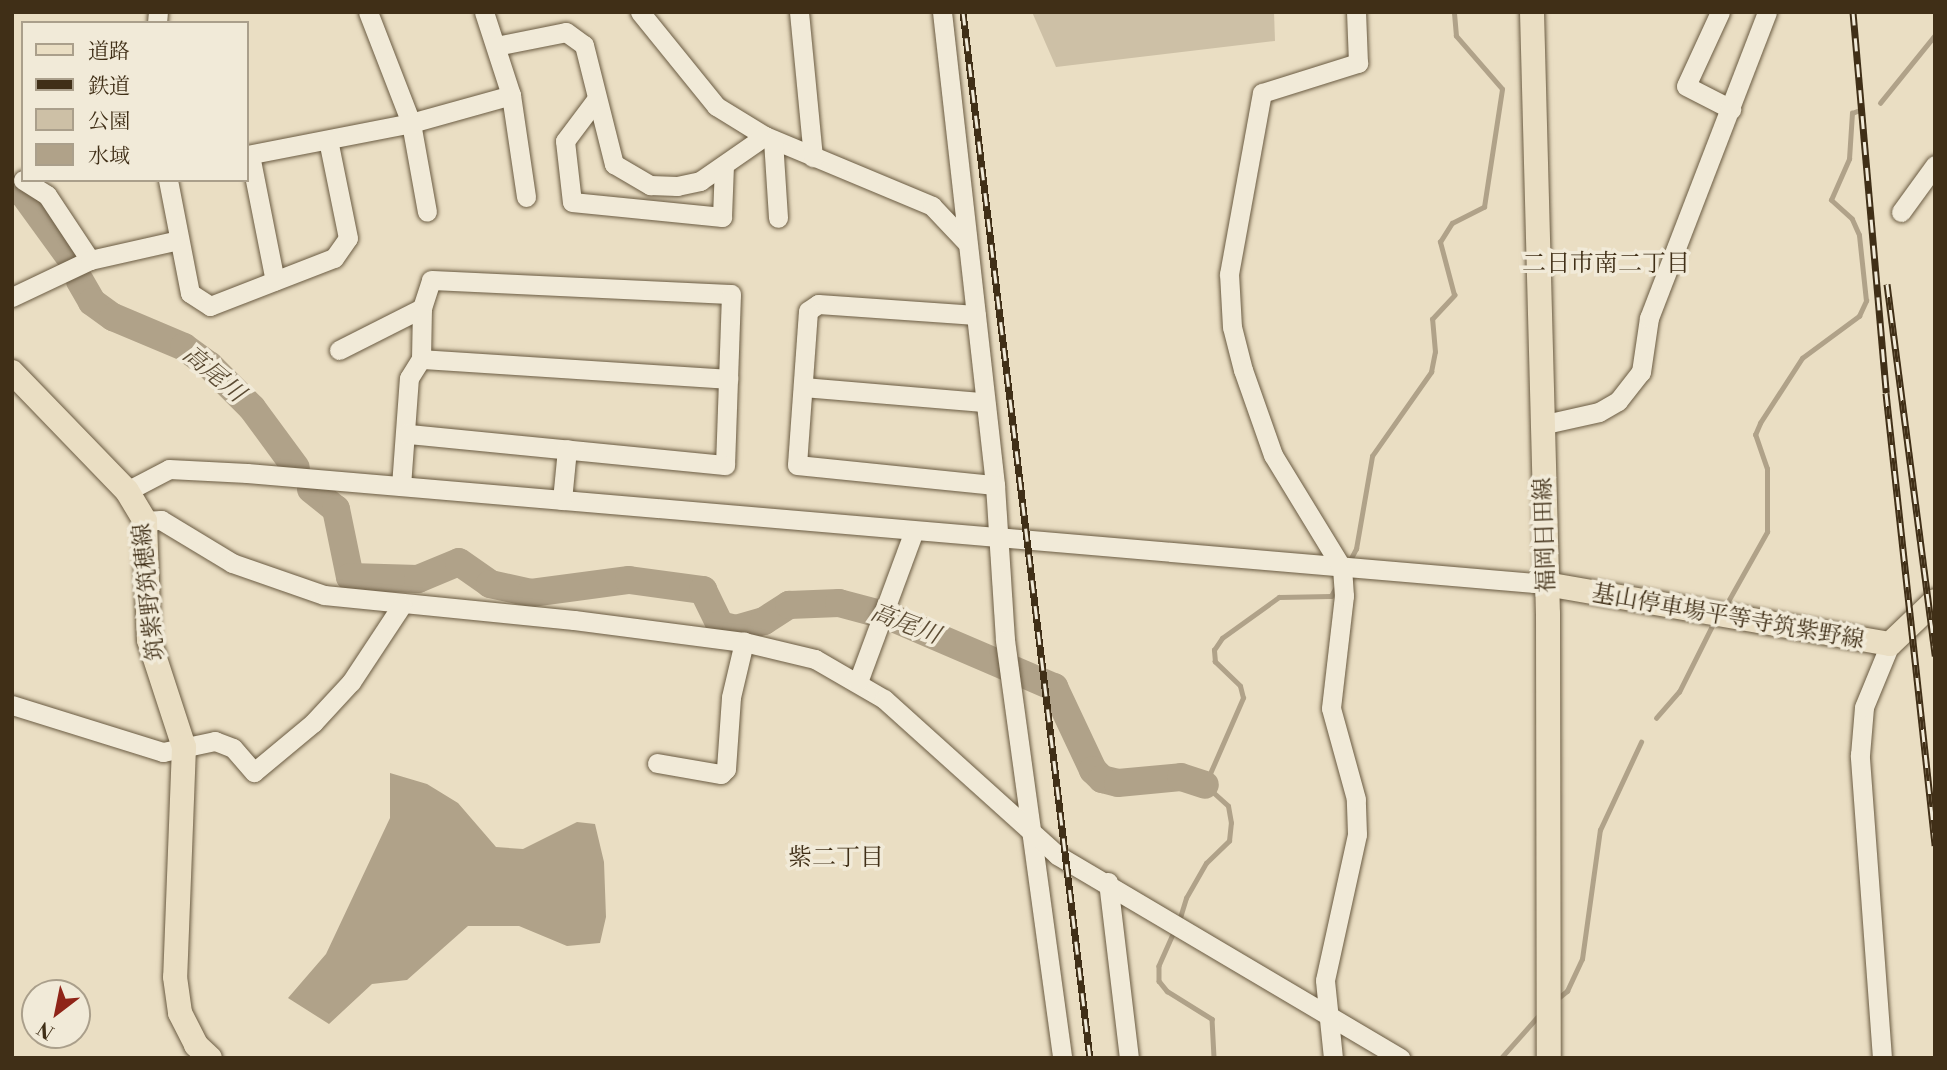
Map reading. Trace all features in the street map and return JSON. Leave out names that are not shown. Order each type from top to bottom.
[{"type":"main road","name":"福岡日田線","points":[[1532,12],[1546,584],[1549,1058]]},
{"type":"main road","name":"筑紫野筑穂線","points":[[12,372],[127,491],[145,521],[149,640],[184,747],[175,977],[180,1013],[196,1045],[210,1058]]},
{"type":"main road","name":"基山停車場平等寺筑紫野線","points":[[1546,584],[1890,644],[1935,601]]},
{"type":"street","points":[[368,12],[411,123],[428,212]]},
{"type":"street","points":[[484,12],[511,95],[526,197]]},
{"type":"street","points":[[640,12],[716,106],[769,138],[932,206],[967,243]]},
{"type":"street","points":[[799,12],[813,157]]},
{"type":"street","points":[[942,12],[976,315],[983,402],[995,485],[1005,640],[1062,1058]]},
{"type":"street","points":[[1333,1058],[1325,980],[1357,834],[1356,799],[1331,708],[1344,596],[1342,568],[1273,455],[1240,359],[1232,327],[1229,274],[1262,93],[1358,63],[1356,12]]},
{"type":"street","points":[[1720,12],[1686,86],[1731,108]]},
{"type":"street","points":[[1541,425],[1599,412],[1618,401],[1641,372],[1649,318],[1767,12]]},
{"type":"street","points":[[496,46],[566,32],[584,45],[595,101],[614,164],[626,174],[650,185],[677,186],[700,181],[769,138]]},
{"type":"street","points":[[275,281],[248,155],[411,123],[511,95]]},
{"type":"street","points":[[595,101],[565,141],[572,202],[722,217],[724,166]]},
{"type":"street","points":[[769,138],[778,218]]},
{"type":"street","points":[[168,182],[190,293],[210,306],[334,258],[348,238],[328,141]]},
{"type":"street","points":[[1901,212],[1935,165]]},
{"type":"street","points":[[26,182],[47,195],[90,260]]},
{"type":"street","points":[[12,297],[90,260],[179,240]]},
{"type":"street","points":[[401,486],[409,378],[421,359],[422,307],[431,279],[731,294],[725,465],[406,434]]},
{"type":"street","points":[[976,315],[818,304],[808,311],[797,465],[995,485]]},
{"type":"street","points":[[339,350],[422,307]]},
{"type":"street","points":[[421,359],[728,379]]},
{"type":"street","points":[[803,387],[983,402]]},
{"type":"street","points":[[562,500],[567,449]]},
{"type":"street","points":[[127,491],[169,469],[401,486],[913,533],[1546,584]]},
{"type":"street","points":[[145,521],[161,520],[232,563],[324,595],[402,605],[574,620],[744,642],[815,659],[858,682],[981,784],[1033,837],[1328,1018],[1400,1058]]},
{"type":"street","points":[[858,682],[913,533]]},
{"type":"street","points":[[12,705],[163,752],[215,741],[233,748],[254,772],[313,723],[351,682],[402,605]]},
{"type":"street","points":[[657,763],[721,774],[726,769],[732,697],[744,642]]},
{"type":"street","points":[[1882,1058],[1860,745],[1867,696],[1890,644]]},
{"type":"street","points":[[1108,882],[1129,1058]]},
{"type":"green space","points":[[1032,12],[1274,12],[1275,41],[1056,67]]},
{"type":"water","points":[[390,773],[427,784],[458,803],[496,847],[523,849],[577,822],[595,824],[604,862],[606,917],[600,943],[567,946],[519,926],[468,926],[407,980],[372,984],[329,1024],[288,998],[326,954],[390,818]]},
{"type":"waterway","points":[[1349,562],[1356,549],[1372,456],[1431,372],[1435,352],[1432,319],[1454,295],[1440,242],[1452,223],[1484,207],[1502,89],[1456,36],[1454,12]]},
{"type":"waterway","points":[[1880,103],[1935,35]]},
{"type":"waterway","points":[[1726,605],[1767,532],[1767,469],[1755,435],[1760,423],[1802,358],[1859,316],[1866,301],[1859,235],[1852,219],[1831,200],[1849,159],[1852,113],[1860,110]]},
{"type":"waterway","name":"高尾川","points":[[12,189],[23,193],[68,255]]},
{"type":"waterway","name":"高尾川","points":[[80,281],[92,302],[113,317],[184,347],[209,365],[252,408],[296,468]]},
{"type":"waterway","name":"高尾川","points":[[311,489],[336,509],[350,577],[418,579],[459,562],[490,584],[531,593],[629,580],[703,590],[720,625],[736,629],[764,621],[789,605],[839,603],[888,616],[1054,687],[1093,770],[1102,779],[1118,783],[1181,777],[1205,785]]},
{"type":"waterway","points":[[1179,921],[1186,898],[1206,863],[1229,841],[1231,823],[1228,806],[1205,785],[1243,698],[1240,686],[1215,662],[1214,650],[1222,638],[1279,597],[1331,596],[1337,585]]},
{"type":"waterway","points":[[1656,718],[1679,692],[1713,624]]},
{"type":"waterway","points":[[1557,999],[1567,991],[1582,959],[1600,830],[1641,742]]},
{"type":"waterway","name":"高尾川","points":[[1174,932],[1159,966],[1159,981],[1167,991],[1212,1019],[1214,1058]]},
{"type":"waterway","points":[[1501,1058],[1539,1015]]},
{"type":"railway","points":[[963,12],[1090,1058]]},
{"type":"railway","points":[[1853,12],[1886,393],[1935,845]]},
{"type":"railway","points":[[1887,284],[1935,656]]},
{"type":"district","name":"二日市南二丁目","points":[[1606,265]]},
{"type":"district","name":"紫二丁目","points":[[836,859]]}]
